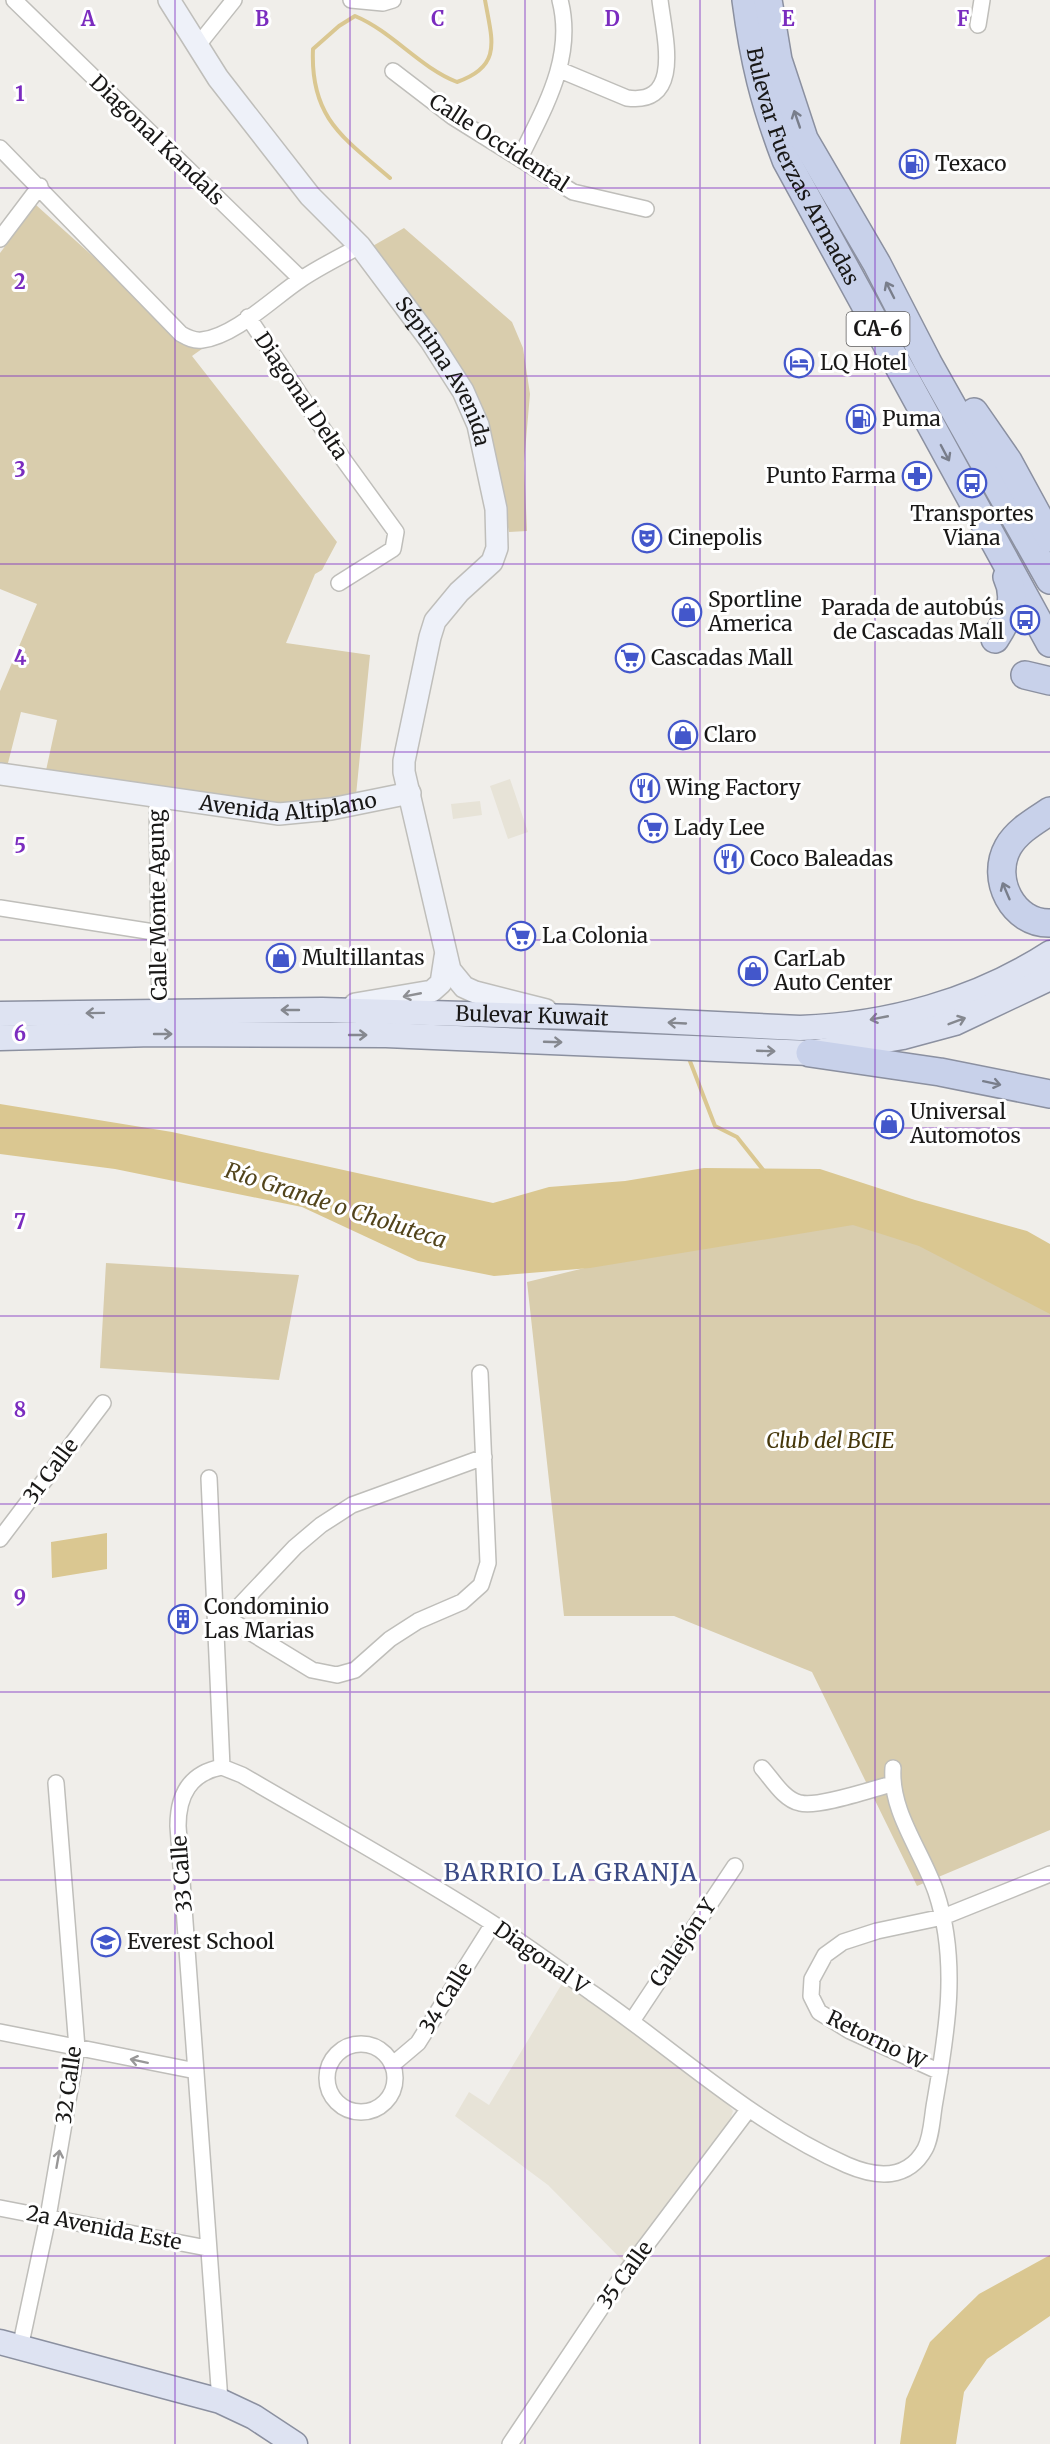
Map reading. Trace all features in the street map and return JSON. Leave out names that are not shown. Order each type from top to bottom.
[{"type":"highway","name":"Bulevar Fuerzas Armadas","points":[[746,0],[754,61],[765,107],[786,160],[984,527],[1050,643]]},
{"type":"highway","name":"Bulevar Fuerzas Armadas","points":[[768,0],[778,60],[804,139],[877,264],[928,363],[1050,580]]},
{"type":"highway","points":[[928,363],[959,390],[1019,482],[1050,538]]},
{"type":"highway","points":[[984,527],[1014,594],[1007,620],[995,639]]},
{"type":"highway","points":[[1050,811],[1017,835],[1007,848],[1002,864],[1001,880],[1006,895],[1016,908],[1029,918],[1050,923]]},
{"type":"highway","points":[[810,1053],[940,1072],[1050,1095]]},
{"type":"main road","name":"Bulevar Kuwait","points":[[0,1014],[321,1010],[833,1027],[919,1011],[971,995],[1046,963]]},
{"type":"main road","name":"Bulevar Kuwait","points":[[0,1038],[153,1034],[386,1035],[810,1053],[903,1037],[955,1023],[1046,963]]},
{"type":"main road","points":[[7,2349],[220,2401],[254,2417],[295,2444]]},
{"type":"main road","points":[[7,2349],[219,2417],[270,2444]]},
{"type":"street","name":"Diagonal Kandals","points":[[14,0],[301,279]]},
{"type":"street","name":"Séptima Avenida","points":[[169,0],[218,78],[310,196],[360,246],[431,341],[472,409],[478,425],[496,509],[497,548],[492,562],[435,621],[404,761],[404,772],[411,793]]},
{"type":"street","points":[[198,45],[234,0]]},
{"type":"street","points":[[351,0],[383,3],[393,0]]},
{"type":"street","points":[[519,158],[552,93],[560,70],[564,24],[560,0]]},
{"type":"street","points":[[560,70],[627,99],[637,100],[654,95],[661,88],[666,65],[660,0]]},
{"type":"street","points":[[978,25],[982,0]]},
{"type":"street","name":"Calle Occidental","points":[[393,71],[453,117],[573,192],[646,209]]},
{"type":"street","name":"Diagonal Delta","points":[[0,148],[40,186],[181,334],[201,340],[214,337],[248,317],[343,459],[396,532],[393,549],[339,583]]},
{"type":"street","points":[[0,239],[40,186]]},
{"type":"street","points":[[248,317],[301,279],[360,246]]},
{"type":"street","name":"Avenida Altiplano","points":[[0,774],[279,814],[331,809],[411,793]]},
{"type":"street","points":[[411,793],[445,957],[458,980],[475,992],[573,1017]]},
{"type":"street","name":"Calle Monte Agung","points":[[157,798],[160,1012]]},
{"type":"street","points":[[0,908],[160,933]]},
{"type":"street","points":[[321,1010],[432,991],[441,983],[445,957]]},
{"type":"street","points":[[222,1615],[312,1670],[337,1675],[355,1670],[390,1639],[418,1621],[462,1602],[481,1585],[488,1563],[480,1373]]},
{"type":"street","name":"31 Calle","points":[[0,1539],[103,1403]]},
{"type":"street","points":[[222,1615],[321,1525],[352,1505],[484,1457]]},
{"type":"street","points":[[209,1478],[222,1615],[222,1767]]},
{"type":"street","name":"Diagonal V","points":[[222,1767],[251,1780],[493,1924],[632,2020],[748,2110],[849,2166],[887,2175],[901,2173],[915,2163],[927,2146],[940,2072],[951,1962],[943,1917],[935,1889],[897,1803],[892,1784]]},
{"type":"street","name":"33 Calle","points":[[220,2401],[207,2248],[178,1813],[181,1798],[193,1779],[201,1773],[222,1767]]},
{"type":"street","points":[[762,1768],[787,1796],[800,1803],[819,1803],[892,1784],[893,1768]]},
{"type":"street","name":"32 Calle","points":[[7,2349],[48,2217],[77,2048],[56,1784]]},
{"type":"street","name":"Callejón Y","points":[[632,2020],[735,1866]]},
{"type":"street","name":"Retorno W","points":[[940,2072],[850,2031],[819,2012],[811,1996],[812,1979],[825,1955],[843,1942],[877,1931],[943,1917],[1050,1874]]},
{"type":"street","name":"34 Calle","points":[[392,2065],[418,2043],[493,1924]]},
{"type":"street","points":[[0,2032],[196,2071]]},
{"type":"street","points":[[369,2045],[387,2056],[392,2065],[394,2088],[388,2098],[370,2111],[347,2109],[331,2093],[328,2071],[332,2061],[348,2047],[369,2045]]},
{"type":"street","name":"35 Calle","points":[[510,2444],[616,2284],[748,2110]]},
{"type":"street","name":"2a Avenida Este","points":[[0,2208],[207,2248]]},
{"type":"shaded area","points":[[510,779],[528,832],[508,839],[490,786]]},
{"type":"shaded area","points":[[480,801],[482,815],[453,819],[451,804]]},
{"type":"shaded area","points":[[563,1982],[673,2060],[726,2101],[733,2111],[727,2130],[623,2261],[548,2185],[455,2116],[469,2092],[489,2105]]},
{"type":"green space","points":[[36,205],[96,259],[176,339],[206,346],[192,356],[337,542],[322,570],[315,574],[286,643],[370,655],[356,795],[292,808],[45,775],[57,720],[21,712],[7,767],[0,766],[0,691],[37,604],[0,589],[0,253]]},
{"type":"green space","points":[[404,228],[512,322],[523,348],[530,394],[524,463],[527,531],[509,532],[482,405],[371,247]]},
{"type":"green space","name":"Club del BCIE","points":[[828,1219],[965,1238],[1050,1286],[1050,1830],[917,1886],[812,1672],[674,1616],[564,1616],[527,1282],[745,1229]]},
{"type":"green space","points":[[106,1263],[299,1275],[279,1380],[100,1368]]},
{"type":"water","name":"Río Grande o Choluteca","points":[[0,1104],[172,1132],[493,1203],[549,1187],[625,1181],[704,1168],[820,1169],[915,1200],[1027,1231],[1050,1244],[1050,1314],[919,1246],[853,1225],[590,1268],[494,1276],[418,1261],[302,1207],[115,1169],[0,1154]]},
{"type":"water","points":[[107,1533],[107,1569],[52,1578],[51,1542]]},
{"type":"water","points":[[1050,2255],[1050,2316],[987,2359],[964,2392],[956,2444],[900,2444],[906,2399],[930,2342],[979,2294]]},
{"type":"waterway","points":[[390,178],[344,137],[332,124],[323,109],[313,72],[313,49],[339,26],[355,16],[382,31],[430,68],[457,82],[472,76],[488,60],[491,39],[485,0]]},
{"type":"waterway","points":[[688,1056],[715,1126],[737,1137],[764,1171]]},
{"type":"place","name":"Texaco","points":[[914,164]]},
{"type":"place","name":"LQ Hotel","points":[[799,363]]},
{"type":"place","name":"Puma","points":[[861,419]]},
{"type":"place","name":"Punto Farma","points":[[917,476]]},
{"type":"place","name":"Transportes Viana","points":[[972,483]]},
{"type":"place","name":"Cinepolis","points":[[647,538]]},
{"type":"place","name":"Sportline America","points":[[687,612]]},
{"type":"place","name":"Parada de autobús de Cascadas Mall","points":[[1025,620]]},
{"type":"place","name":"Cascadas Mall","points":[[630,658]]},
{"type":"place","name":"Claro","points":[[683,735]]},
{"type":"place","name":"Wing Factory","points":[[645,788]]},
{"type":"place","name":"Lady Lee","points":[[653,828]]},
{"type":"place","name":"Coco Baleadas","points":[[729,859]]},
{"type":"place","name":"La Colonia","points":[[521,936]]},
{"type":"place","name":"Multillantas","points":[[281,958]]},
{"type":"place","name":"CarLab Auto Center","points":[[753,971]]},
{"type":"place","name":"Universal Automotos","points":[[889,1124]]},
{"type":"place","name":"Condominio Las Marias","points":[[183,1619]]},
{"type":"place","name":"Everest School","points":[[106,1942]]},
{"type":"district","name":"BARRIO LA GRANJA","points":[[571,1873]]}]
